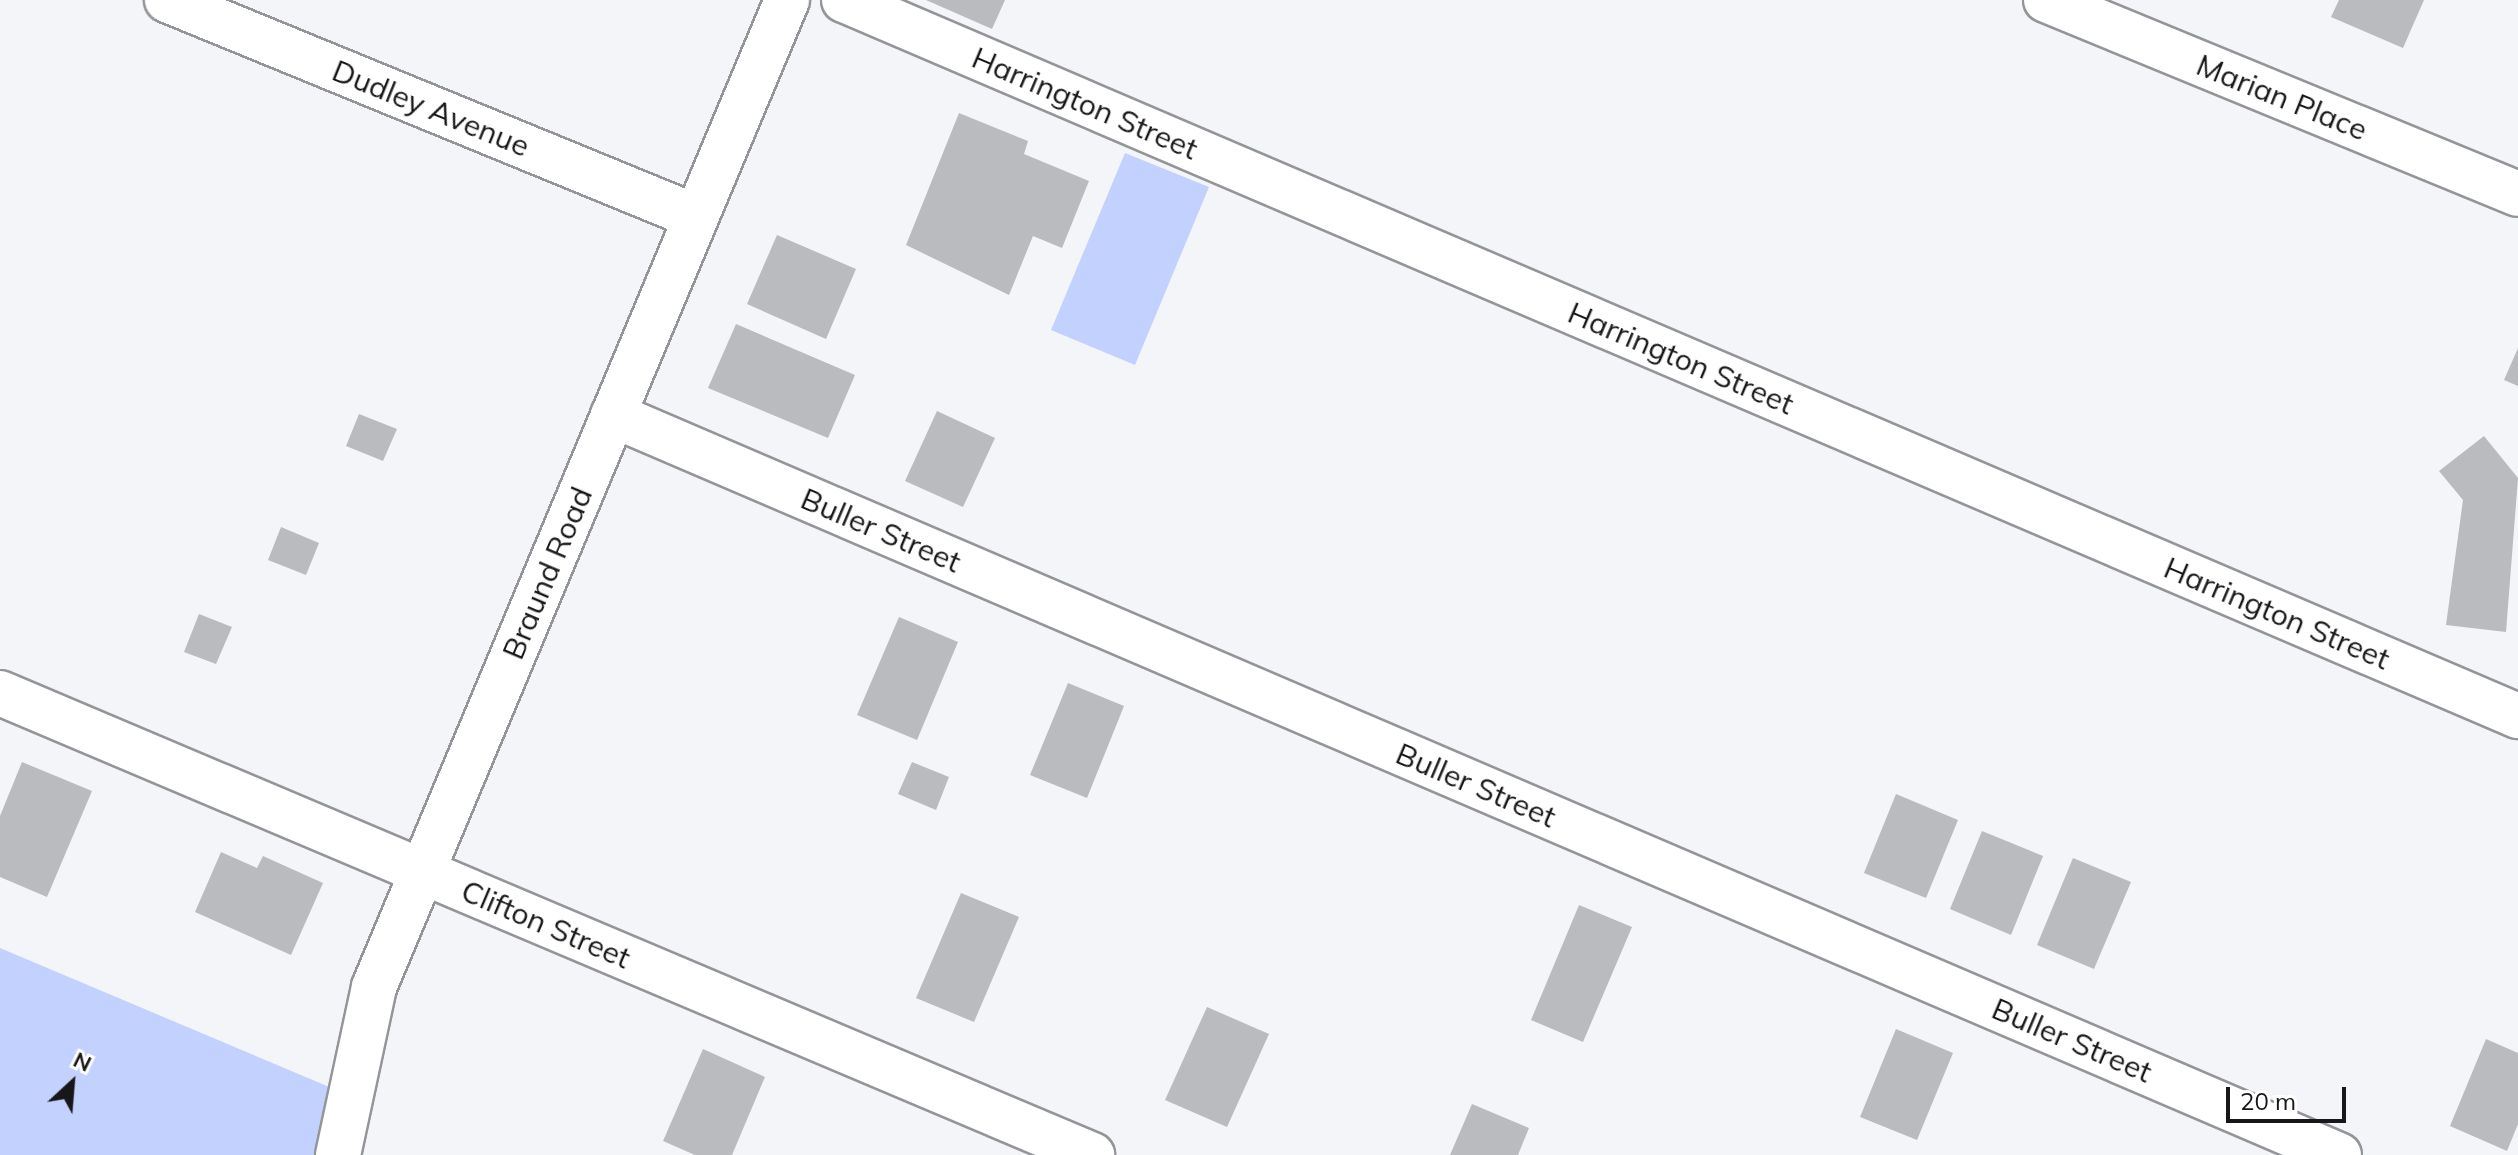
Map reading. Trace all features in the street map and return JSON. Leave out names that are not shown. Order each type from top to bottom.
[{"type":"street","name":"Dudley Avenue","points":[[167,0],[694,216]]},
{"type":"street","name":"Braund Road","points":[[338,1155],[374,987],[694,216],[787,0]]},
{"type":"street","name":"Harrington Street","points":[[844,0],[2518,716]]},
{"type":"street","name":"Marian Place","points":[[2046,0],[2518,194]]},
{"type":"street","name":"Buller Street","points":[[613,415],[2339,1155]]},
{"type":"street","name":"Clifton Street","points":[[0,693],[1092,1155]]},
{"type":"shaded area","points":[[1125,153],[1209,187],[1135,365],[1051,330]]},
{"type":"shaded area","points":[[0,948],[353,1097],[338,1155],[0,1155]]},
{"type":"building","points":[[926,0],[1005,0],[992,29]]},
{"type":"building","points":[[2339,0],[2424,0],[2403,48],[2331,17]]},
{"type":"building","points":[[959,113],[1028,141],[1024,154],[1089,181],[1062,248],[1033,236],[1009,295],[906,245]]},
{"type":"building","points":[[777,235],[856,269],[826,339],[747,304]]},
{"type":"building","points":[[736,324],[855,375],[828,438],[708,388]]},
{"type":"building","points":[[2518,348],[2518,386],[2504,380]]},
{"type":"building","points":[[937,411],[995,438],[963,507],[905,481]]},
{"type":"building","points":[[359,414],[397,429],[383,461],[346,446]]},
{"type":"building","points":[[2484,436],[2518,478],[2506,632],[2446,625],[2463,500],[2439,471]]},
{"type":"building","points":[[281,527],[319,543],[306,575],[268,560]]},
{"type":"building","points":[[199,614],[232,627],[216,664],[184,652]]},
{"type":"building","points":[[899,617],[958,642],[917,740],[857,715]]},
{"type":"building","points":[[1068,683],[1124,706],[1087,798],[1030,775]]},
{"type":"building","points":[[22,762],[92,791],[47,897],[0,877],[0,816]]},
{"type":"building","points":[[912,762],[949,777],[936,810],[898,794]]},
{"type":"building","points":[[1896,794],[1958,820],[1926,898],[1864,873]]},
{"type":"building","points":[[1982,831],[2043,856],[2011,935],[1950,909]]},
{"type":"building","points":[[221,852],[257,868],[263,856],[323,883],[291,955],[195,912]]},
{"type":"building","points":[[2073,858],[2131,882],[2094,969],[2037,945]]},
{"type":"building","points":[[961,893],[1019,917],[974,1022],[916,998]]},
{"type":"building","points":[[1579,905],[1632,927],[1583,1042],[1531,1020]]},
{"type":"building","points":[[1207,1007],[1269,1034],[1227,1127],[1165,1100]]},
{"type":"building","points":[[1896,1029],[1953,1053],[1917,1140],[1860,1117]]},
{"type":"building","points":[[2486,1039],[2518,1053],[2518,1124],[2507,1151],[2450,1126]]},
{"type":"building","points":[[703,1049],[765,1077],[732,1155],[695,1155],[663,1141]]},
{"type":"building","points":[[1472,1104],[1529,1128],[1518,1155],[1450,1155]]}]
